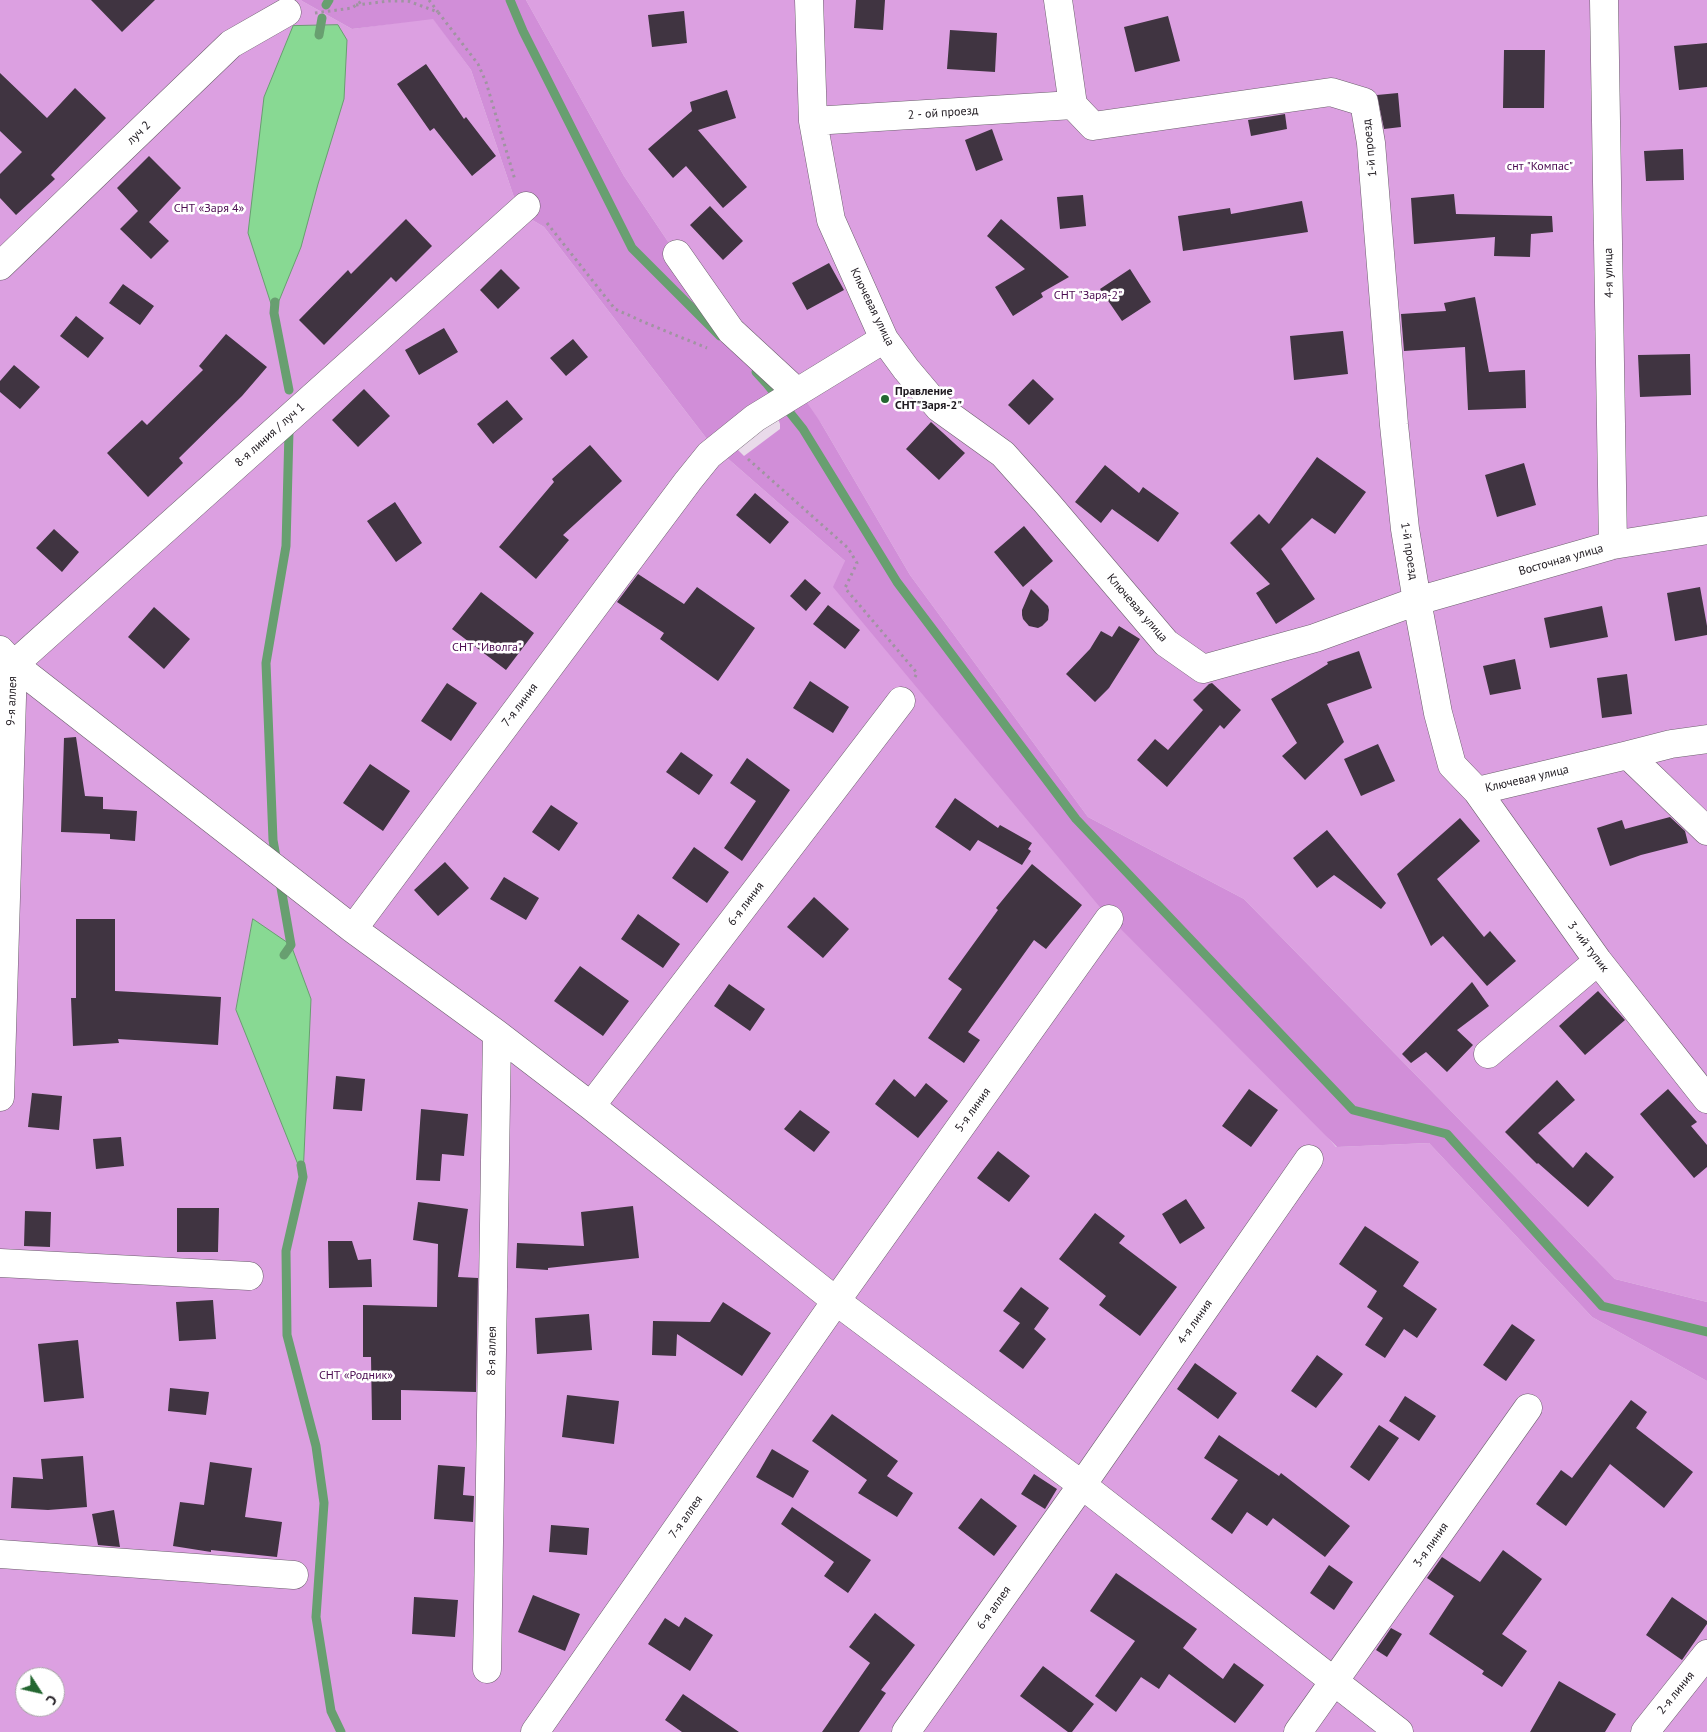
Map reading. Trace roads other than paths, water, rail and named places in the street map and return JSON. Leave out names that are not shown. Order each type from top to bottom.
[{"type":"street","name":"Ключевая улица","points":[[809,0],[813,121],[831,220],[884,339],[905,368],[939,408],[1003,454],[1166,644],[1203,668],[1315,638],[1417,601],[1438,713],[1452,765],[1476,791],[1628,756],[1671,744],[1707,739]]},
{"type":"street","points":[[1058,0],[1073,105]]},
{"type":"street","name":"4-я улица","points":[[1604,0],[1613,545]]},
{"type":"street","name":"луч 2","points":[[0,266],[231,44],[287,12]]},
{"type":"street","name":"1-й проезд","points":[[1073,105],[1093,126],[1331,92],[1364,102],[1371,143],[1405,529],[1417,601]]},
{"type":"street","name":"2 - ой проезд","points":[[813,121],[1073,105]]},
{"type":"street","name":"8-я линия / луч 1","points":[[4,664],[526,206]]},
{"type":"street","points":[[677,254],[730,331],[787,398]]},
{"type":"street","name":"7-я линия","points":[[353,929],[709,455],[755,418],[884,339]]},
{"type":"street","name":"Восточная улица","points":[[1417,601],[1613,545],[1707,530]]},
{"type":"street","points":[[4,664],[353,929],[497,1034],[591,1106],[836,1301],[1082,1485],[1399,1732]]},
{"type":"street","name":"9-я аллея","points":[[0,1097],[4,664]]},
{"type":"street","name":"6-я линия","points":[[591,1106],[900,701]]},
{"type":"street","points":[[1628,756],[1707,831]]},
{"type":"street","name":"3 -ий тупик","points":[[1476,791],[1598,961],[1707,1099]]},
{"type":"street","name":"5-я линия","points":[[836,1301],[1109,919]]},
{"type":"street","points":[[1488,1054],[1598,961]]},
{"type":"street","name":"8-я аллея","points":[[487,1669],[497,1034]]},
{"type":"street","name":"4-я линия","points":[[1082,1485],[1309,1159]]},
{"type":"street","points":[[0,1263],[249,1276]]},
{"type":"street","name":"7-я аллея","points":[[535,1732],[836,1301]]},
{"type":"street","name":"3-я линия","points":[[1298,1732],[1528,1408]]},
{"type":"street","name":"6-я аллея","points":[[906,1732],[1082,1485]]},
{"type":"street","points":[[0,1554],[294,1575]]},
{"type":"street","name":"2-я линия","points":[[1645,1732],[1707,1654]]},
{"type":"waterway","points":[[326,5],[329,0]]},
{"type":"waterway","points":[[510,0],[523,31],[632,248],[720,336]]},
{"type":"waterway","points":[[319,35],[322,18]]},
{"type":"waterway","points":[[275,302],[274,313],[289,390]]},
{"type":"waterway","points":[[756,372],[803,429],[897,582],[1076,819],[1353,1110],[1447,1134],[1602,1306],[1707,1332]]},
{"type":"waterway","points":[[276,857],[273,840],[266,663],[286,546],[289,431]]},
{"type":"waterway","points":[[280,882],[291,945],[284,955]]},
{"type":"waterway","points":[[301,1165],[303,1177],[286,1251],[287,1335],[316,1446],[324,1503],[316,1617],[331,1711],[341,1732]]},
{"type":"place","name":"Правление СНТ\"Заря-2\"","points":[[885,399]]},
{"type":"park label","name":"снт \"Компас\"","points":[[1540,167]]},
{"type":"park label","name":"СНТ «Заря 4»","points":[[209,209]]},
{"type":"park label","name":"СНТ \"Заря-2\"","points":[[1088,296]]},
{"type":"park label","name":"СНТ \"Иволга\"","points":[[487,648]]},
{"type":"park label","name":"СНТ «Родник»","points":[[356,1376]]}]
